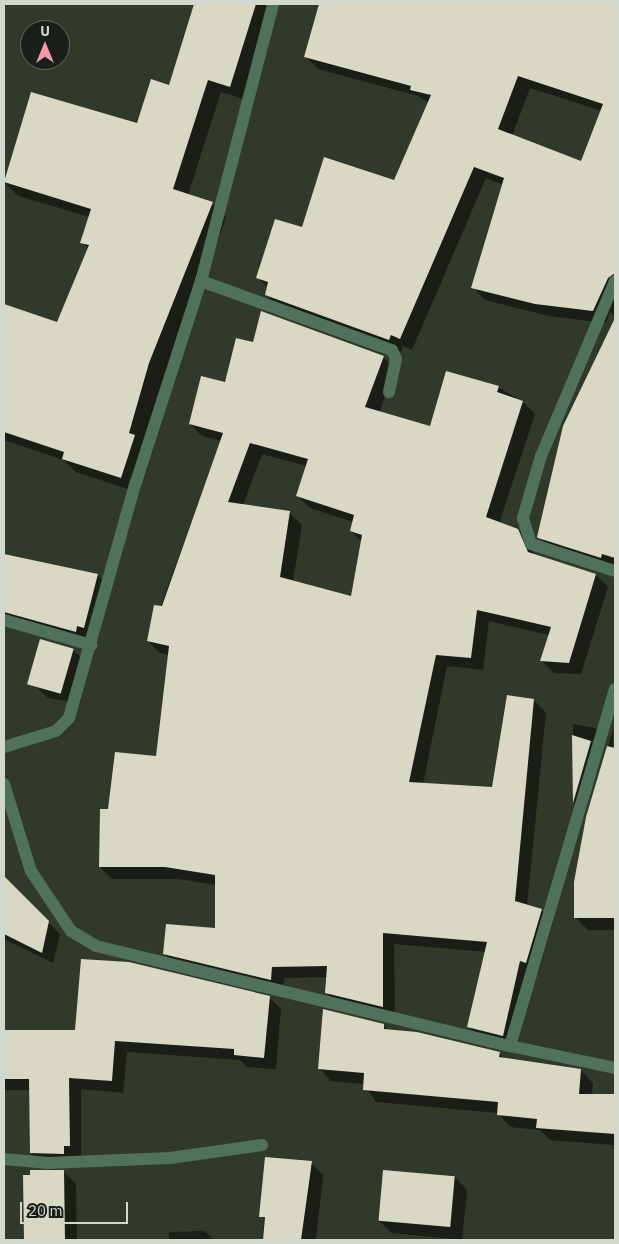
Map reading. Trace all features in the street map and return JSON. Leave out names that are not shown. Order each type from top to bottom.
[{"type":"street","points":[[4,748],[64,727],[91,645],[136,482],[201,281],[273,4]]},
{"type":"street","points":[[201,281],[392,350],[396,359],[389,392]]},
{"type":"street","points":[[615,281],[541,456],[523,527],[531,544],[615,571]]},
{"type":"street","points":[[4,620],[91,645]]},
{"type":"street","points":[[510,1046],[615,689]]},
{"type":"street","points":[[4,784],[32,871],[71,931],[96,946],[510,1046],[615,1068]]},
{"type":"street","points":[[4,1159],[48,1163],[170,1158],[262,1145]]},
{"type":"building","points":[[194,4],[256,4],[230,87],[208,80],[173,189],[213,202],[149,363],[129,433],[135,435],[121,478],[62,459],[64,452],[4,432],[4,304],[57,322],[89,245],[80,243],[91,209],[4,182],[31,92],[137,123],[151,79],[169,85]]},
{"type":"building","points":[[319,4],[615,4],[615,273],[608,278],[593,311],[535,304],[471,288],[504,178],[474,167],[400,339],[391,335],[389,340],[265,295],[268,282],[256,278],[275,219],[302,227],[324,157],[394,180],[431,95],[410,90],[411,86],[304,57]],"holes":[[[518,76],[603,104],[581,161],[498,129]]]},
{"type":"building","points":[[261,311],[384,356],[365,407],[430,426],[446,371],[499,386],[497,392],[523,401],[486,517],[518,529],[528,552],[596,574],[569,663],[540,661],[551,627],[477,610],[471,658],[436,655],[409,782],[492,787],[507,695],[534,699],[515,901],[542,909],[526,963],[520,961],[503,1036],[467,1027],[487,942],[383,933],[383,1007],[325,993],[327,966],[272,967],[271,980],[163,954],[166,924],[215,928],[215,875],[165,867],[99,867],[100,809],[108,809],[115,752],[156,756],[169,646],[147,641],[154,605],[162,606],[223,433],[189,424],[201,376],[225,382],[236,338],[253,342]],"holes":[[[250,443],[308,459],[296,496],[354,515],[350,531],[362,535],[351,596],[280,577],[290,511],[228,502]]]},
{"type":"building","points":[[615,318],[615,558],[602,554],[601,558],[537,537],[563,426]]},
{"type":"building","points":[[4,554],[98,574],[84,628],[77,626],[76,632],[4,612]]},
{"type":"building","points":[[40,639],[74,649],[61,694],[27,684]]},
{"type":"building","points":[[572,735],[591,741],[573,803]]},
{"type":"building","points":[[607,746],[615,748],[615,918],[574,918],[574,882],[586,817]]},
{"type":"building","points":[[4,876],[49,921],[42,953],[4,934]]},
{"type":"building","points":[[81,959],[129,962],[270,996],[264,1058],[234,1055],[234,1049],[115,1041],[112,1081],[69,1078],[70,1146],[64,1146],[64,1154],[30,1153],[29,1079],[4,1079],[4,1030],[75,1030]]},
{"type":"building","points":[[323,1009],[384,1024],[384,1029],[417,1032],[500,1052],[499,1057],[581,1069],[579,1094],[615,1094],[615,1134],[536,1128],[537,1119],[497,1115],[498,1102],[363,1090],[364,1073],[318,1069]]},
{"type":"building","points":[[265,1157],[312,1161],[301,1240],[263,1240],[265,1217],[259,1217]]},
{"type":"building","points":[[30,1170],[64,1170],[65,1240],[24,1240],[23,1175],[30,1175]]},
{"type":"building","points":[[383,1170],[455,1176],[450,1227],[379,1221]]}]
